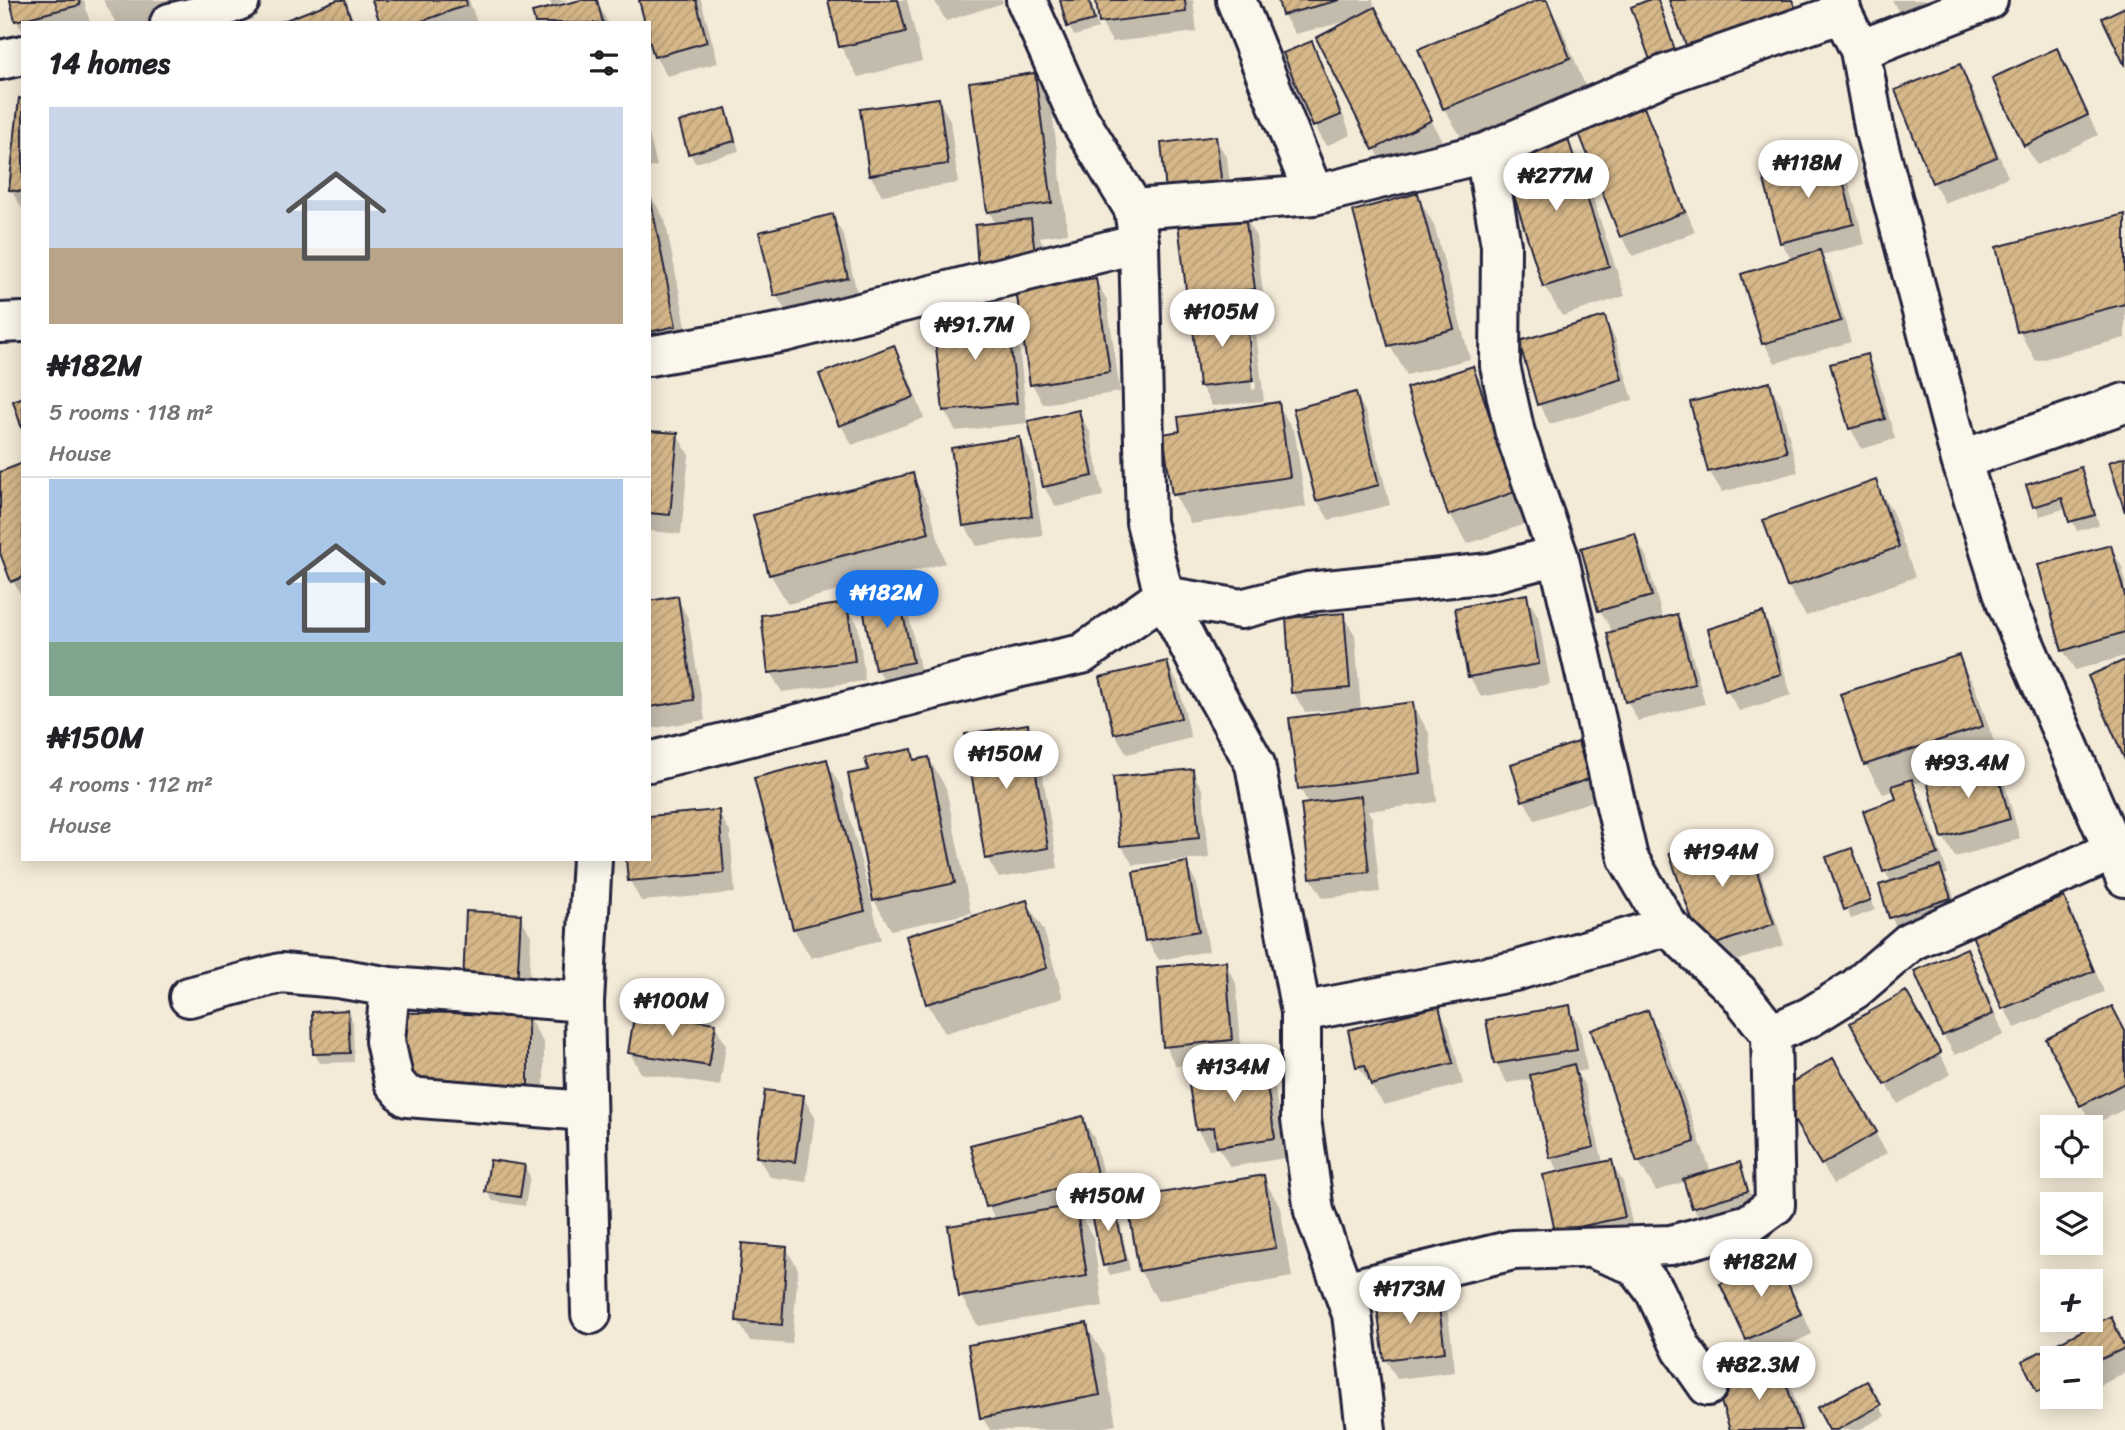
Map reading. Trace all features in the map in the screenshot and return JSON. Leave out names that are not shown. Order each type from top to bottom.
[{"type":"street","points":[[195,15],[240,0]]},
{"type":"street","points":[[1026,0],[1079,119],[1136,226],[1144,395],[1146,522],[1164,596],[1255,764],[1301,1012],[1301,1119],[1314,1210],[1352,1314],[1366,1430]]},
{"type":"street","points":[[1236,0],[1314,195]]},
{"type":"street","points":[[1860,50],[1989,0]]},
{"type":"street","points":[[651,356],[784,332],[1136,226],[1314,195],[1485,153],[1667,74],[1840,6],[1860,50],[1875,132],[1961,460],[2007,604],[2118,864],[1912,941],[1855,989],[1810,1017],[1770,1034]]},
{"type":"street","points":[[0,60],[21,55]]},
{"type":"street","points":[[1343,1291],[1513,1251],[1671,1245],[1749,1224],[1774,1205],[1770,1034],[1738,992],[1668,926],[1628,858],[1558,555],[1515,433],[1500,366],[1501,245],[1485,153]]},
{"type":"street","points":[[0,323],[21,322]]},
{"type":"street","points":[[1961,460],[2125,403]]},
{"type":"street","points":[[651,761],[1082,654],[1164,596],[1241,609],[1308,592],[1490,573],[1558,555]]},
{"type":"street","points":[[591,1314],[584,1002],[592,861]]},
{"type":"street","points":[[1301,1012],[1515,971],[1668,926]]},
{"type":"street","points":[[189,997],[281,973],[338,978],[390,987],[584,1002]]},
{"type":"street","points":[[390,987],[385,1041],[394,1082],[407,1097],[586,1111]]},
{"type":"street","points":[[1590,1248],[1635,1265],[1655,1291],[1682,1349],[1708,1386]]},
{"type":"building","points":[[10,0],[79,0],[80,5],[15,21]]},
{"type":"building","points":[[337,0],[345,0],[351,21],[283,21]]},
{"type":"building","points":[[372,0],[466,0],[467,5],[423,21],[379,21]]},
{"type":"building","points":[[581,0],[597,0],[602,21],[534,21],[532,12]]},
{"type":"building","points":[[639,0],[696,0],[707,42],[654,57],[651,47],[651,21],[644,21]]},
{"type":"building","points":[[828,0],[898,0],[906,32],[839,47]]},
{"type":"building","points":[[1060,0],[1089,0],[1094,20],[1067,27]]},
{"type":"building","points":[[1096,0],[1185,0],[1186,12],[1099,23]]},
{"type":"building","points":[[1278,0],[1340,0],[1282,15]]},
{"type":"building","points":[[1538,0],[1547,0],[1570,58],[1443,109],[1418,49]]},
{"type":"building","points":[[1648,0],[1658,0],[1678,59],[1653,68],[1631,7]]},
{"type":"building","points":[[1669,0],[1792,0],[1797,11],[1689,53]]},
{"type":"building","points":[[1375,7],[1432,120],[1373,150],[1316,38]]},
{"type":"building","points":[[2125,7],[2125,66],[2102,18]]},
{"type":"building","points":[[1312,41],[1341,115],[1313,127],[1283,53]]},
{"type":"building","points":[[2057,48],[2088,115],[2024,146],[1992,78]]},
{"type":"building","points":[[1960,64],[1997,157],[1932,183],[1895,90]]},
{"type":"building","points":[[1035,73],[1052,203],[987,212],[969,82]]},
{"type":"building","points":[[19,98],[21,192],[9,190]]},
{"type":"building","points":[[939,98],[948,164],[869,175],[860,109]]},
{"type":"building","points":[[1644,107],[1685,212],[1620,237],[1579,133]]},
{"type":"building","points":[[726,108],[735,141],[688,154],[679,122]]},
{"type":"building","points":[[1216,136],[1223,195],[1167,201],[1161,143]]},
{"type":"building","points":[[1568,139],[1609,266],[1543,287],[1503,161]]},
{"type":"building","points":[[1837,157],[1854,224],[1780,243],[1763,176]]},
{"type":"building","points":[[1418,193],[1454,329],[1388,346],[1353,211]]},
{"type":"building","points":[[651,202],[676,326],[651,332]]},
{"type":"building","points":[[833,214],[848,278],[774,296],[759,232]]},
{"type":"building","points":[[2125,214],[2125,304],[2017,332],[1996,247]]},
{"type":"building","points":[[1245,215],[1255,289],[1187,298],[1178,223]]},
{"type":"building","points":[[1031,219],[1036,264],[978,269],[975,225]]},
{"type":"building","points":[[1820,250],[1841,321],[1762,344],[1741,274]]},
{"type":"building","points":[[1096,278],[1110,372],[1030,385],[1016,290]]},
{"type":"building","points":[[1246,311],[1253,381],[1199,387],[1192,317]]},
{"type":"building","points":[[1007,312],[1017,403],[943,411],[933,320]]},
{"type":"building","points":[[1605,316],[1622,379],[1537,405],[1519,341]]},
{"type":"building","points":[[894,345],[914,397],[839,426],[819,374]]},
{"type":"building","points":[[1867,354],[1885,419],[1849,429],[1830,364]]},
{"type":"building","points":[[1473,366],[1515,492],[1448,515],[1406,388]]},
{"type":"building","points":[[1770,382],[1787,452],[1708,472],[1690,402]]},
{"type":"building","points":[[1356,392],[1379,485],[1316,501],[1293,409]]},
{"type":"building","points":[[21,398],[21,426],[13,401]]},
{"type":"building","points":[[1279,402],[1290,477],[1172,495],[1163,434],[1180,431],[1178,417]]},
{"type":"building","points":[[1079,410],[1093,476],[1043,487],[1028,421]]},
{"type":"building","points":[[651,431],[678,433],[670,515],[651,513]]},
{"type":"building","points":[[1020,437],[1032,516],[963,526],[951,448]]},
{"type":"building","points":[[2125,457],[2125,512],[2109,462]]},
{"type":"building","points":[[21,464],[21,578],[11,582],[0,553],[0,472]]},
{"type":"building","points":[[2081,467],[2095,515],[2069,522],[2062,498],[2033,507],[2026,485]]},
{"type":"building","points":[[913,473],[929,533],[769,575],[753,515]]},
{"type":"building","points":[[1876,480],[1899,547],[1787,587],[1763,520]]},
{"type":"building","points":[[1635,533],[1652,596],[1598,611],[1581,548]]},
{"type":"building","points":[[2111,545],[2125,596],[2125,632],[2062,651],[2038,565]]},
{"type":"building","points":[[898,590],[913,662],[875,670],[861,598]]},
{"type":"building","points":[[1527,594],[1539,664],[1468,677],[1455,608]]},
{"type":"building","points":[[678,596],[694,700],[651,707],[651,601]]},
{"type":"building","points":[[847,603],[855,661],[768,673],[761,615]]},
{"type":"building","points":[[1763,612],[1781,674],[1725,691],[1708,629]]},
{"type":"building","points":[[1344,613],[1350,688],[1291,693],[1286,618]]},
{"type":"building","points":[[1677,614],[1695,684],[1625,702],[1607,633]]},
{"type":"building","points":[[1959,655],[1983,726],[1864,765],[1840,694]]},
{"type":"building","points":[[2125,660],[2125,760],[2088,676]]},
{"type":"building","points":[[1167,661],[1181,718],[1114,734],[1100,677]]},
{"type":"building","points":[[1413,702],[1421,773],[1298,789],[1289,718]]},
{"type":"building","points":[[1028,724],[1048,848],[985,859],[965,734]]},
{"type":"building","points":[[1578,742],[1589,779],[1522,801],[1511,764]]},
{"type":"building","points":[[912,749],[914,760],[929,757],[955,883],[873,901],[848,774],[868,770],[865,758]]},
{"type":"building","points":[[827,759],[865,911],[793,929],[754,778]]},
{"type":"building","points":[[1995,763],[2010,819],[1942,838],[1927,781]]},
{"type":"building","points":[[1193,769],[1199,838],[1120,846],[1113,777]]},
{"type":"building","points":[[1912,779],[1938,854],[1883,872],[1863,811],[1896,799],[1892,786]]},
{"type":"building","points":[[1361,796],[1369,872],[1310,878],[1301,804]]},
{"type":"building","points":[[719,810],[724,873],[628,881],[626,861],[651,861],[651,816]]},
{"type":"building","points":[[1743,829],[1774,924],[1702,949],[1669,853]]},
{"type":"building","points":[[1852,848],[1871,900],[1844,910],[1826,857]]},
{"type":"building","points":[[1187,862],[1199,931],[1145,941],[1133,872]]},
{"type":"building","points":[[1940,866],[1951,898],[1889,918],[1879,885]]},
{"type":"building","points":[[2064,897],[2094,971],[2002,1009],[1972,935]]},
{"type":"building","points":[[1027,900],[1047,968],[926,1004],[906,936]]},
{"type":"building","points":[[466,911],[521,914],[517,987],[463,985]]},
{"type":"building","points":[[1967,948],[1993,1014],[1942,1036],[1914,971]]},
{"type":"building","points":[[1226,961],[1232,1040],[1163,1047],[1157,967]]},
{"type":"building","points":[[1906,991],[1941,1053],[1885,1085],[1850,1023]]},
{"type":"building","points":[[1570,1005],[1577,1050],[1494,1064],[1486,1020]]},
{"type":"building","points":[[1439,1006],[1453,1063],[1371,1085],[1365,1065],[1356,1067],[1348,1030]]},
{"type":"building","points":[[2112,1006],[2125,1031],[2125,1083],[2080,1106],[2046,1039]]},
{"type":"building","points":[[348,1010],[350,1053],[313,1054],[312,1012]]},
{"type":"building","points":[[1648,1010],[1695,1142],[1637,1162],[1591,1030]]},
{"type":"building","points":[[635,1011],[716,1023],[709,1066],[628,1053]]},
{"type":"building","points":[[528,1012],[528,1087],[399,1088],[399,1013]]},
{"type":"building","points":[[1833,1058],[1877,1132],[1821,1165],[1777,1092]]},
{"type":"building","points":[[1263,1060],[1275,1138],[1217,1147],[1214,1127],[1196,1130],[1189,1085],[1207,1083],[1205,1069]]},
{"type":"building","points":[[1574,1064],[1594,1147],[1550,1158],[1530,1075]]},
{"type":"building","points":[[765,1090],[804,1095],[795,1162],[756,1157]]},
{"type":"building","points":[[1083,1116],[1098,1178],[986,1207],[970,1145]]},
{"type":"building","points":[[490,1160],[525,1165],[520,1197],[485,1192]]},
{"type":"building","points":[[1612,1160],[1625,1217],[1555,1232],[1543,1175]]},
{"type":"building","points":[[1740,1162],[1748,1191],[1692,1208],[1683,1179]]},
{"type":"building","points":[[1264,1175],[1276,1248],[1139,1271],[1127,1199]]},
{"type":"building","points":[[1113,1200],[1126,1260],[1103,1266],[1090,1205]]},
{"type":"building","points":[[1076,1205],[1087,1276],[959,1297],[948,1226]]},
{"type":"building","points":[[742,1243],[787,1247],[782,1325],[736,1321]]},
{"type":"building","points":[[1777,1258],[1801,1314],[1746,1340],[1720,1284]]},
{"type":"building","points":[[1437,1292],[1445,1352],[1384,1360],[1376,1300]]},
{"type":"building","points":[[2111,1316],[2125,1348],[2103,1358],[2103,1346],[2052,1346],[2079,1332],[2103,1332],[2103,1320]]},
{"type":"building","points":[[1087,1323],[1100,1395],[980,1418],[968,1345]]},
{"type":"building","points":[[2040,1352],[2040,1390],[2037,1392],[2022,1361]]},
{"type":"building","points":[[1780,1364],[1801,1430],[1730,1430],[1716,1386]]},
{"type":"building","points":[[1867,1381],[1881,1405],[1837,1430],[1829,1430],[1817,1408]]}]
